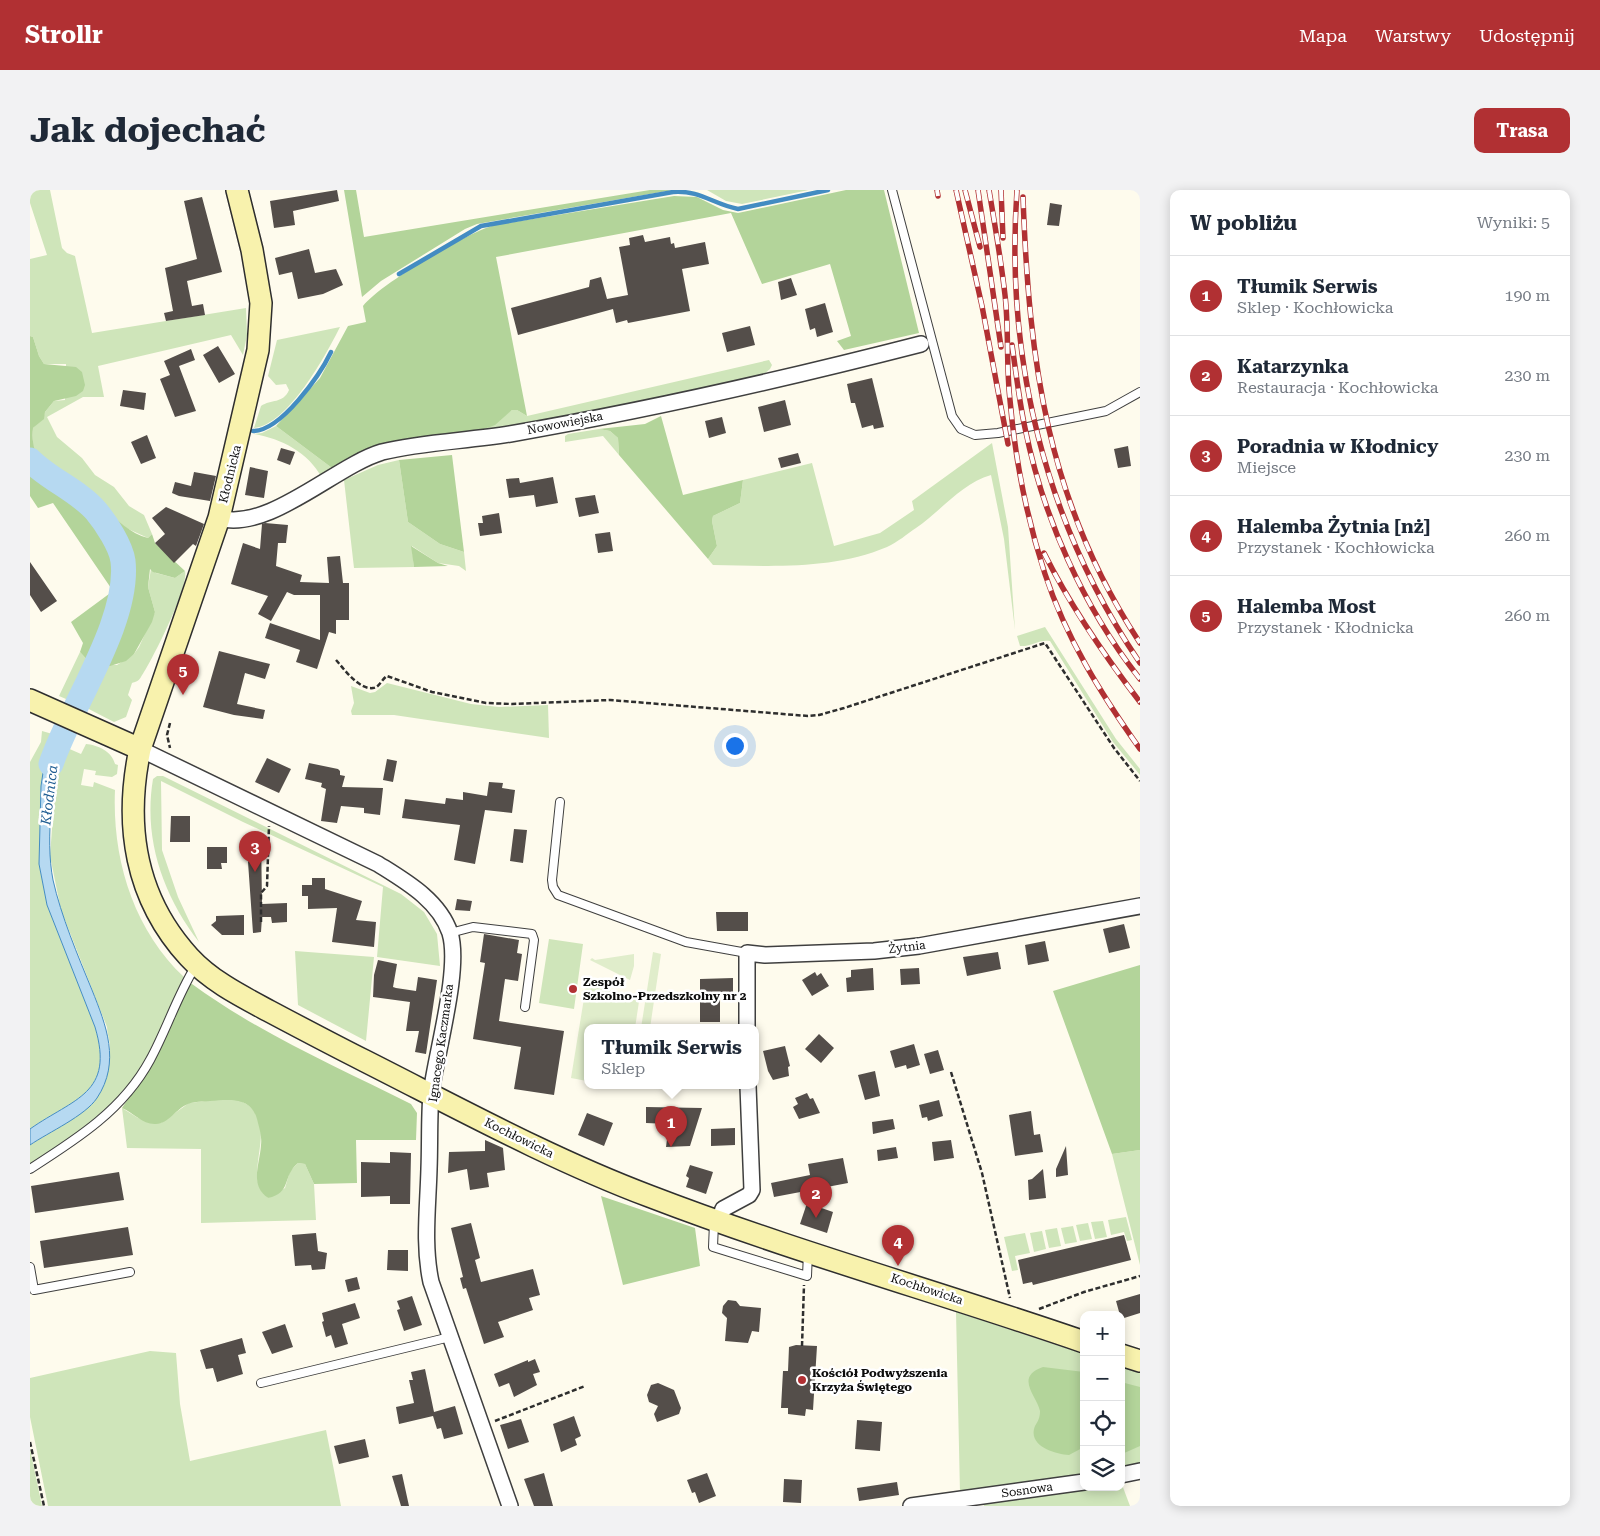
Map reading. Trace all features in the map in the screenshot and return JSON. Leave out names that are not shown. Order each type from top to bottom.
[{"type":"street","name":"Kłodnicka","points":[[140,749],[219,518],[252,381],[260,328],[261,304],[257,277],[237,190]]},
{"type":"street","name":"Nowowiejska","points":[[219,518],[230,521],[243,520],[286,505],[365,459],[382,452],[508,434],[630,410],[793,376],[921,344]]},
{"type":"street","points":[[30,700],[140,749]]},
{"type":"street","name":"Ignacego Kaczmarka","points":[[140,749],[378,864],[400,878],[431,903],[441,914],[450,934],[453,952],[431,1095],[426,1239],[428,1268],[450,1338],[510,1506]]},
{"type":"street","name":"Kochłowicka","points":[[140,749],[134,779],[132,806],[133,835],[140,869],[151,900],[164,924],[197,965],[236,993],[431,1095],[579,1167],[716,1221],[1080,1341]]},
{"type":"street","name":"Żytnia","points":[[747,952],[765,955],[874,951],[919,946],[1140,906]]},
{"type":"street","points":[[747,952],[747,1024]]},
{"type":"street","points":[[716,1221],[723,1209],[749,1195],[752,1190],[748,1089]]},
{"type":"street","points":[[1124,1356],[1140,1361]]},
{"type":"street","points":[[1125,1474],[1140,1471]]},
{"type":"street","name":"Sosnowa","points":[[911,1506],[1080,1483]]},
{"type":"lane","points":[[892,190],[952,416],[961,429],[975,435],[998,433],[1046,422],[1106,412],[1140,392]]},
{"type":"lane","points":[[560,802],[552,880],[553,887],[558,895],[686,942],[747,952]]},
{"type":"lane","points":[[450,934],[473,927],[532,934],[534,940],[525,1007]]},
{"type":"lane","points":[[30,1169],[78,1138],[115,1108],[129,1092],[150,1060],[184,986],[197,965]]},
{"type":"lane","points":[[30,1267],[34,1290],[130,1272]]},
{"type":"lane","points":[[261,1384],[450,1338]]},
{"type":"path","points":[[336,660],[358,683],[365,687],[377,686],[387,676],[432,692],[486,703],[512,704],[610,700],[808,716],[844,708],[1045,643],[1114,748],[1140,781]]},
{"type":"path","points":[[170,723],[166,734],[174,755]]},
{"type":"path","points":[[261,922],[261,893],[267,886],[269,824],[278,828]]},
{"type":"path","points":[[951,1072],[982,1173],[1010,1295],[1011,1317]]},
{"type":"path","points":[[1034,1325],[1040,1307],[1140,1276]]},
{"type":"path","points":[[802,1346],[803,1311]]},
{"type":"path","points":[[482,1426],[585,1386]]},
{"type":"path","points":[[30,1442],[44,1506]]},
{"type":"green space","points":[[30,190],[50,190],[62,248],[67,253],[75,256],[92,333],[246,308],[247,335],[243,355],[231,335],[98,366],[104,397],[83,397],[47,417],[57,437],[82,458],[95,475],[114,487],[129,506],[144,515],[152,534],[148,538],[126,528],[91,496],[41,462],[33,447],[33,428],[43,419],[45,412],[54,401],[65,400],[66,364],[44,364],[39,356],[33,337],[30,336],[30,259],[47,255],[30,203]]},
{"type":"green space","points":[[344,190],[356,190],[364,237],[650,190],[673,190],[477,224],[465,229],[381,281],[362,297]]},
{"type":"green space","points":[[707,190],[809,190],[742,204],[726,201]]},
{"type":"green space","points":[[846,190],[884,190],[919,333],[844,350],[837,341],[851,336],[830,264],[762,284],[731,213],[496,257],[527,416],[517,410],[512,410],[495,425],[471,434],[336,471],[276,426],[320,378],[348,326],[366,322],[363,306],[372,296],[425,260],[482,230],[495,225],[674,196],[697,197],[723,210],[738,213]]},
{"type":"green space","points":[[340,327],[316,370],[292,402],[280,415],[267,424],[254,428],[261,406],[284,397],[289,390],[286,384],[276,385],[268,376],[277,340]]},
{"type":"green space","points":[[30,336],[33,337],[39,356],[44,364],[76,367],[82,372],[85,385],[83,391],[76,396],[54,401],[45,412],[44,419],[33,428],[34,446],[41,462],[87,493],[132,531],[148,538],[152,534],[155,543],[185,571],[175,578],[153,572],[150,569],[148,587],[155,612],[152,622],[134,654],[126,661],[110,666],[89,662],[80,652],[83,643],[71,622],[113,591],[53,503],[38,508],[30,496]]},
{"type":"green space","points":[[769,360],[772,365],[764,374],[555,420],[471,434],[488,427],[512,410],[517,410],[527,416]]},
{"type":"green space","points":[[661,416],[683,495],[743,480],[740,503],[713,516],[712,521],[717,546],[708,559],[619,455],[618,438],[610,431],[599,429],[645,424]]},
{"type":"green space","points":[[276,426],[336,471],[322,478],[309,461],[293,448],[274,439],[254,434],[262,433]]},
{"type":"green space","points":[[599,429],[610,431],[618,438],[619,455],[603,436],[565,442],[565,436],[568,434]]},
{"type":"green space","points":[[992,443],[1008,527],[1015,630],[1004,539],[991,475],[980,479],[961,491],[895,543],[866,554],[845,560],[779,566],[713,565],[708,559],[717,546],[712,521],[713,516],[740,503],[743,480],[812,463],[834,546],[880,533],[914,510],[912,501]]},
{"type":"green space","points":[[452,455],[464,552],[440,544],[408,522],[399,460]]},
{"type":"green space","points":[[399,460],[408,522],[440,544],[464,552],[466,571],[459,566],[438,563],[412,546],[414,567],[354,568],[344,480],[378,465]]},
{"type":"green space","points":[[411,546],[438,563],[448,566],[414,567]]},
{"type":"green space","points":[[151,569],[156,573],[175,578],[185,571],[185,579],[169,624],[153,656],[140,678],[132,683],[128,695],[132,700],[126,717],[114,722],[81,705],[99,665],[117,665],[134,654],[139,647],[155,612],[148,587]]},
{"type":"green space","points":[[1045,627],[1116,739],[1140,769],[1140,775],[1113,742],[1050,641],[1020,646],[1017,636]]},
{"type":"green space","points":[[80,652],[89,662],[89,667],[73,702],[59,696]]},
{"type":"green space","points":[[387,683],[471,704],[499,707],[548,705],[549,738],[394,715],[352,715],[351,711],[354,703],[351,686],[370,693],[375,692]]},
{"type":"green space","points":[[42,731],[56,735],[44,766],[41,786],[39,864],[47,905],[95,1027],[100,1049],[99,1067],[95,1081],[75,1101],[30,1129],[30,762],[41,742]]},
{"type":"green space","points":[[68,735],[65,747],[81,754],[86,744],[95,746],[107,752],[115,764],[118,765],[117,774],[112,777],[95,775],[96,771],[84,769],[81,785],[93,787],[94,782],[115,790],[117,841],[129,891],[151,937],[166,958],[184,977],[154,1046],[122,1096],[93,1123],[30,1164],[30,1145],[74,1118],[86,1108],[104,1084],[109,1067],[110,1047],[107,1027],[61,910],[50,856],[56,775],[60,754]]},
{"type":"green space","points":[[157,776],[163,776],[401,894],[424,912],[437,934],[440,966],[377,957],[383,887],[243,822],[161,781],[162,850],[178,897],[199,942],[175,905],[159,865],[151,823],[153,779]]},
{"type":"green space","points":[[549,939],[583,944],[574,1009],[539,1003]]},
{"type":"green space","points":[[295,951],[374,957],[366,1041],[298,1005]]},
{"type":"green space","points":[[653,952],[661,954],[651,1024],[642,1024]]},
{"type":"green space","points":[[634,954],[634,966],[630,980],[590,960],[592,958],[595,960]]},
{"type":"green space","points":[[1140,965],[1140,1150],[1112,1154],[1053,991]]},
{"type":"green space","points":[[189,984],[192,984],[271,1034],[411,1104],[417,1113],[416,1140],[356,1140],[357,1183],[314,1184],[305,1164],[298,1163],[290,1173],[281,1192],[276,1196],[268,1198],[262,1193],[257,1181],[261,1142],[259,1128],[255,1115],[246,1104],[234,1100],[193,1102],[184,1106],[165,1121],[156,1124],[147,1123],[122,1108],[153,1061]]},
{"type":"green space","points":[[586,986],[640,995],[636,1024],[584,1024],[584,1080],[571,1078]]},
{"type":"green space","points":[[232,1098],[249,1106],[258,1117],[261,1131],[257,1175],[260,1188],[268,1198],[285,1188],[290,1171],[298,1163],[305,1164],[314,1184],[316,1220],[201,1223],[201,1149],[127,1148],[122,1108],[138,1118],[161,1123],[189,1103]]},
{"type":"green space","points":[[1140,1150],[1140,1265],[1112,1154]]},
{"type":"green space","points":[[601,1196],[695,1228],[700,1266],[623,1285]]},
{"type":"green space","points":[[1126,1217],[1132,1240],[1127,1241],[1124,1232],[1111,1235],[1108,1220]]},
{"type":"green space","points":[[1103,1221],[1107,1237],[1095,1239],[1091,1222]]},
{"type":"green space","points":[[1088,1223],[1092,1239],[1080,1241],[1076,1225]]},
{"type":"green space","points":[[1073,1226],[1077,1242],[1065,1244],[1061,1228]]},
{"type":"green space","points":[[1057,1228],[1061,1246],[1049,1248],[1045,1230]]},
{"type":"green space","points":[[1042,1231],[1046,1249],[1034,1252],[1030,1233]]},
{"type":"green space","points":[[1025,1233],[1030,1253],[1015,1256],[1018,1270],[1012,1271],[1004,1237]]},
{"type":"green space","points":[[956,1312],[1080,1353],[1080,1475],[960,1493]]},
{"type":"green space","points":[[150,1351],[176,1353],[180,1404],[190,1461],[326,1430],[341,1506],[48,1506],[30,1417],[30,1378]]},
{"type":"green space","points":[[1043,1367],[1080,1372],[1080,1449],[1069,1455],[1050,1451],[1035,1439],[1035,1426],[1040,1411],[1029,1381],[1034,1371]]},
{"type":"green space","points":[[1125,1368],[1140,1373],[1140,1465],[1125,1467]]},
{"type":"green space","points":[[1125,1383],[1140,1387],[1140,1446],[1125,1453]]},
{"type":"green space","points":[[30,1449],[42,1506],[30,1506]]},
{"type":"green space","points":[[1080,1488],[1080,1491],[1124,1491],[1130,1506],[984,1506],[983,1501]]},
{"type":"water","points":[[58,730],[68,735],[62,750],[52,806],[50,846],[53,880],[65,922],[102,1017],[109,1044],[110,1057],[104,1084],[91,1105],[76,1117],[30,1145],[30,1129],[86,1092],[95,1081],[99,1067],[100,1049],[95,1027],[47,905],[39,864],[41,786],[44,766]]},
{"type":"building","points":[[337,190],[339,201],[293,211],[295,225],[274,228],[270,201]]},
{"type":"building","points":[[202,197],[222,272],[187,281],[192,306],[203,304],[205,315],[166,321],[164,313],[173,311],[165,268],[197,259],[184,201]]},
{"type":"building","points":[[1050,203],[1062,205],[1059,226],[1047,225]]},
{"type":"building","points":[[643,235],[645,242],[670,237],[671,244],[674,243],[675,248],[705,242],[709,264],[682,269],[690,311],[628,323],[627,320],[616,323],[613,309],[518,335],[511,308],[589,287],[590,280],[601,277],[607,299],[628,295],[619,247],[630,245],[629,238]]},
{"type":"building","points":[[309,249],[315,273],[336,269],[343,285],[323,294],[298,299],[292,272],[279,275],[275,258]]},
{"type":"building","points":[[791,278],[797,295],[781,300],[778,282]]},
{"type":"building","points":[[825,303],[833,332],[817,337],[815,328],[810,330],[805,309]]},
{"type":"building","points":[[750,326],[755,345],[727,352],[722,333]]},
{"type":"building","points":[[218,346],[235,374],[219,383],[203,355]]},
{"type":"building","points":[[191,349],[195,360],[179,366],[196,411],[175,417],[160,379],[170,375],[164,361]]},
{"type":"building","points":[[872,378],[884,427],[874,429],[873,425],[862,428],[855,403],[851,403],[847,384]]},
{"type":"building","points":[[123,390],[146,393],[144,410],[120,406]]},
{"type":"building","points":[[785,400],[791,425],[764,432],[758,407]]},
{"type":"building","points":[[722,417],[726,433],[709,438],[705,421]]},
{"type":"building","points":[[147,435],[156,458],[141,464],[131,442]]},
{"type":"building","points":[[1128,446],[1131,466],[1118,468],[1114,449]]},
{"type":"building","points":[[281,448],[295,452],[290,465],[277,460]]},
{"type":"building","points":[[798,453],[801,463],[781,468],[778,458]]},
{"type":"building","points":[[250,467],[268,471],[264,498],[245,495]]},
{"type":"building","points":[[194,472],[216,476],[210,501],[172,493],[175,482],[191,486]]},
{"type":"building","points":[[553,477],[558,503],[536,507],[534,495],[509,498],[506,479],[519,478],[520,483]]},
{"type":"building","points":[[595,495],[599,513],[579,517],[575,498]]},
{"type":"building","points":[[166,507],[204,524],[196,546],[193,544],[174,563],[155,543],[165,534],[152,518]]},
{"type":"building","points":[[499,513],[502,533],[480,536],[478,523],[483,523],[482,516]]},
{"type":"building","points":[[262,524],[288,525],[286,543],[278,543],[276,566],[302,575],[300,582],[329,583],[327,557],[340,556],[343,583],[349,583],[349,620],[336,620],[336,634],[329,632],[317,669],[296,662],[300,650],[265,638],[270,623],[320,640],[320,595],[294,595],[287,592],[271,621],[258,614],[268,596],[231,584],[243,543],[260,549]]},
{"type":"building","points":[[610,532],[613,551],[598,553],[595,534]]},
{"type":"building","points":[[30,562],[57,601],[41,612],[30,595]]},
{"type":"building","points":[[219,651],[270,664],[265,679],[245,673],[237,704],[265,710],[263,719],[234,715],[203,707]]},
{"type":"building","points":[[267,758],[291,769],[279,793],[255,782]]},
{"type":"building","points":[[387,759],[397,761],[393,782],[383,780]]},
{"type":"building","points":[[309,763],[338,769],[340,775],[345,776],[342,787],[383,788],[380,815],[364,813],[364,808],[341,806],[337,823],[321,821],[326,789],[321,787],[322,783],[305,779]]},
{"type":"building","points":[[489,782],[503,783],[502,788],[515,790],[512,813],[485,810],[475,864],[454,860],[460,825],[402,818],[405,799],[445,804],[446,798],[463,800],[463,792],[487,796]]},
{"type":"building","points":[[171,816],[190,816],[190,842],[170,842]]},
{"type":"building","points":[[514,829],[527,830],[523,863],[510,861]]},
{"type":"building","points":[[261,835],[262,904],[287,903],[287,922],[272,923],[271,917],[262,917],[261,932],[253,933],[248,862]]},
{"type":"building","points":[[207,847],[227,847],[227,863],[221,863],[222,869],[207,869]]},
{"type":"building","points":[[312,878],[325,878],[325,889],[362,901],[356,920],[376,922],[374,947],[332,942],[337,908],[308,909],[308,896],[302,896],[302,885],[312,885]]},
{"type":"building","points":[[457,899],[472,901],[470,911],[455,910]]},
{"type":"building","points":[[716,912],[748,912],[748,931],[717,931]]},
{"type":"building","points":[[244,915],[244,935],[222,935],[211,925],[216,921],[216,916]]},
{"type":"building","points":[[1124,924],[1130,948],[1109,953],[1103,929]]},
{"type":"building","points":[[484,934],[519,940],[517,953],[522,954],[518,981],[505,979],[499,1021],[564,1031],[554,1095],[514,1089],[521,1047],[473,1039],[485,963],[480,962]]},
{"type":"building","points":[[1045,941],[1049,961],[1028,965],[1025,945]]},
{"type":"building","points":[[998,952],[1001,969],[967,976],[963,957]]},
{"type":"building","points":[[378,960],[397,964],[393,987],[416,991],[418,977],[437,980],[426,1054],[415,1052],[419,1031],[406,1031],[410,1002],[373,997],[374,975]]},
{"type":"building","points":[[873,968],[874,990],[847,992],[846,978],[851,977],[851,970]]},
{"type":"building","points":[[919,968],[920,984],[901,985],[900,969]]},
{"type":"building","points":[[815,972],[817,976],[821,973],[829,986],[812,996],[802,980]]},
{"type":"building","points":[[733,978],[733,993],[720,993],[720,1022],[700,1022],[700,979]]},
{"type":"building","points":[[819,1034],[834,1048],[821,1063],[805,1049]]},
{"type":"building","points":[[914,1044],[920,1065],[907,1069],[906,1065],[895,1068],[890,1051]]},
{"type":"building","points":[[785,1046],[790,1066],[788,1067],[789,1076],[773,1080],[768,1071],[763,1051]]},
{"type":"building","points":[[938,1050],[944,1070],[930,1074],[924,1054]]},
{"type":"building","points":[[875,1071],[880,1096],[865,1100],[858,1075]]},
{"type":"building","points":[[807,1093],[810,1099],[813,1098],[820,1113],[799,1119],[793,1107],[798,1104],[795,1098]]},
{"type":"building","points":[[939,1100],[943,1116],[928,1121],[927,1117],[922,1118],[919,1105]]},
{"type":"building","points":[[646,1107],[702,1108],[690,1146],[666,1147],[669,1124],[646,1123]]},
{"type":"building","points":[[1031,1111],[1034,1135],[1040,1134],[1043,1152],[1015,1156],[1009,1115]]},
{"type":"building","points":[[587,1113],[613,1123],[604,1146],[578,1135]]},
{"type":"building","points":[[893,1119],[895,1129],[873,1134],[872,1122]]},
{"type":"building","points":[[735,1128],[735,1145],[711,1146],[711,1129]]},
{"type":"building","points":[[485,1140],[503,1148],[505,1170],[487,1173],[489,1187],[470,1190],[467,1169],[448,1173],[449,1152],[485,1151]]},
{"type":"building","points":[[951,1140],[954,1158],[934,1161],[932,1142]]},
{"type":"building","points":[[1066,1146],[1068,1175],[1056,1177],[1056,1169]]},
{"type":"building","points":[[896,1147],[898,1158],[878,1161],[877,1150]]},
{"type":"building","points":[[390,1152],[411,1153],[410,1204],[390,1204],[390,1196],[361,1197],[361,1162],[390,1163]]},
{"type":"building","points":[[843,1158],[848,1183],[774,1197],[771,1183],[810,1175],[808,1164]]},
{"type":"building","points":[[690,1165],[713,1172],[706,1194],[686,1187],[689,1178],[686,1176]]},
{"type":"building","points":[[1043,1169],[1046,1198],[1029,1200],[1028,1180],[1032,1179]]},
{"type":"building","points":[[119,1172],[124,1200],[35,1213],[31,1186]]},
{"type":"building","points":[[807,1203],[833,1212],[827,1233],[800,1224]]},
{"type":"building","points":[[471,1223],[480,1258],[475,1260],[481,1282],[533,1269],[540,1295],[529,1298],[533,1310],[498,1322],[504,1337],[484,1344],[466,1288],[463,1289],[460,1278],[463,1277],[451,1228]]},
{"type":"building","points":[[128,1227],[133,1255],[44,1268],[40,1241]]},
{"type":"building","points":[[316,1233],[318,1251],[327,1253],[325,1269],[312,1270],[311,1265],[295,1266],[292,1235]]},
{"type":"building","points":[[1124,1235],[1131,1260],[1033,1285],[1032,1282],[1023,1284],[1018,1260]]},
{"type":"building","points":[[388,1250],[408,1250],[408,1271],[387,1270]]},
{"type":"building","points":[[357,1277],[360,1289],[348,1292],[345,1280]]},
{"type":"building","points":[[1140,1294],[1140,1313],[1125,1318],[1125,1311],[1119,1311],[1116,1301]]},
{"type":"building","points":[[412,1296],[422,1325],[404,1331],[397,1310],[400,1309],[397,1301]]},
{"type":"building","points":[[728,1300],[736,1301],[740,1306],[761,1308],[759,1332],[752,1331],[748,1343],[725,1341],[727,1318],[722,1313],[723,1306]]},
{"type":"building","points":[[355,1303],[360,1318],[342,1324],[348,1344],[335,1348],[331,1335],[326,1337],[322,1313]]},
{"type":"building","points":[[285,1324],[293,1347],[272,1354],[262,1332]]},
{"type":"building","points":[[242,1338],[246,1353],[238,1355],[243,1374],[217,1382],[213,1368],[206,1369],[200,1350]]},
{"type":"building","name":"Kościół Podwyższenia Krzyża Świętego","points":[[796,1345],[817,1346],[813,1410],[806,1409],[805,1416],[788,1414],[788,1408],[781,1408],[783,1371],[788,1371],[789,1347]]},
{"type":"building","points":[[535,1359],[540,1372],[533,1374],[537,1385],[514,1397],[509,1383],[499,1387],[494,1374]]},
{"type":"building","points":[[425,1369],[434,1412],[455,1406],[463,1434],[444,1439],[441,1428],[437,1429],[433,1416],[399,1424],[396,1407],[414,1403],[409,1380],[413,1380],[411,1372]]},
{"type":"building","points":[[658,1383],[674,1390],[681,1408],[679,1414],[657,1422],[654,1414],[658,1406],[649,1402],[647,1395],[651,1385]]},
{"type":"building","points":[[574,1416],[581,1436],[575,1439],[577,1445],[561,1452],[553,1424]]},
{"type":"building","points":[[521,1419],[529,1442],[508,1449],[500,1425]]},
{"type":"building","points":[[857,1420],[882,1422],[880,1451],[855,1449]]},
{"type":"building","points":[[365,1439],[369,1457],[339,1464],[334,1446]]},
{"type":"building","points":[[544,1473],[553,1506],[534,1506],[524,1479]]},
{"type":"building","points":[[707,1473],[716,1496],[699,1503],[695,1492],[692,1493],[687,1480]]},
{"type":"building","points":[[402,1474],[409,1506],[401,1506],[392,1476]]},
{"type":"building","points":[[784,1479],[802,1480],[801,1503],[783,1502]]},
{"type":"building","points":[[897,1482],[899,1495],[859,1501],[857,1488]]},
{"type":"waterway","points":[[399,274],[481,226],[673,192],[699,195],[738,209],[828,190]]},
{"type":"waterway","points":[[253,431],[264,429],[287,412],[309,387],[331,352]]},
{"type":"waterway","name":"Kłodnica","points":[[30,460],[46,474],[81,497],[96,511],[116,542],[123,561],[123,585],[118,610],[109,636],[51,764]]},
{"type":"waterway","points":[[51,479],[57,471]]},
{"type":"railway","points":[[937,190],[938,196]]},
{"type":"railway","points":[[956,190],[982,306],[1008,444]]},
{"type":"railway","points":[[965,190],[980,247]]},
{"type":"railway","points":[[978,190],[1001,347]]},
{"type":"railway","points":[[989,190],[1005,295],[1012,422],[1023,488],[1033,532],[1045,574],[1063,621],[1098,686],[1140,749]]},
{"type":"railway","points":[[1001,190],[1003,238]]},
{"type":"railway","points":[[1017,190],[1015,253],[1018,316],[1026,377],[1038,437],[1056,496],[1079,554],[1107,609],[1140,663]]},
{"type":"railway","points":[[1023,197],[1031,316],[1038,373],[1049,429],[1064,483],[1083,537],[1109,590],[1140,643]]},
{"type":"railway","points":[[1012,345],[1025,428],[1033,461],[1054,528],[1083,591],[1119,651],[1140,679]]},
{"type":"railway","points":[[1044,553],[1065,592],[1089,630],[1140,702]]},
{"type":"place","name":"Halemba Most","points":[[183,695]]},
{"type":"place","name":"Poradnia w Kłodnicy","points":[[255,872]]},
{"type":"place","name":"Zespół Szkolno-Przedszkolny nr 2","points":[[573,989]]},
{"type":"place","name":"Tłumik Serwis","points":[[671,1147]]},
{"type":"place","name":"Katarzynka","points":[[816,1218]]},
{"type":"place","name":"Halemba Żytnia [nż]","points":[[898,1266]]},
{"type":"place","name":"Kościół Podwyższenia Krzyża Świętego","points":[[802,1380]]}]
